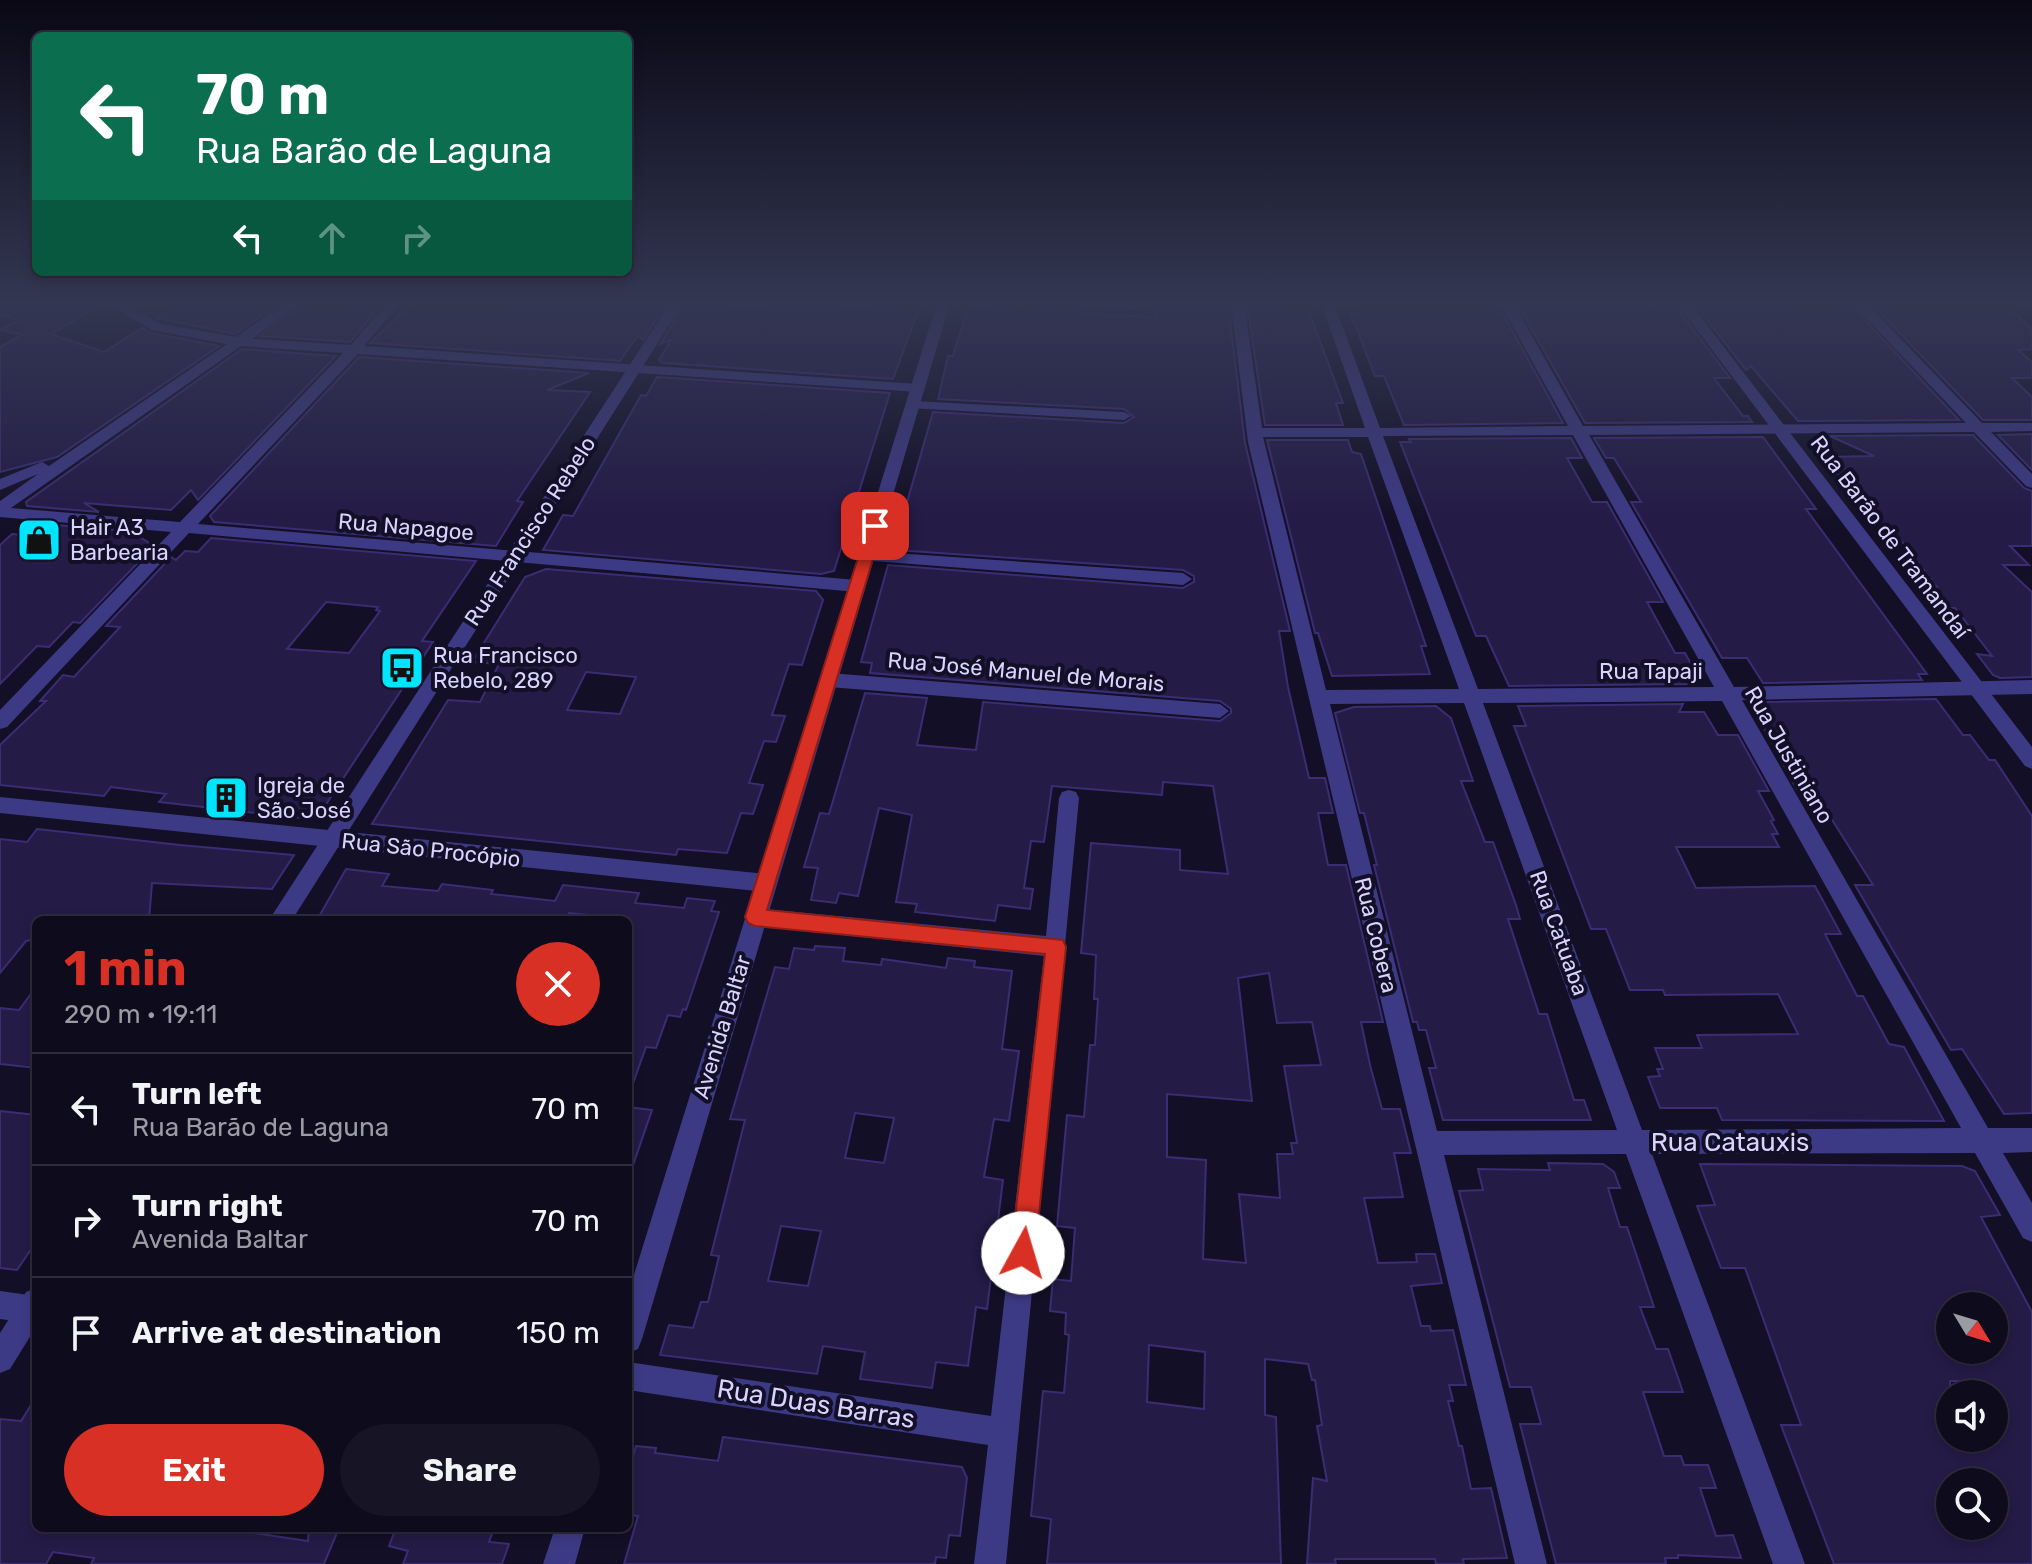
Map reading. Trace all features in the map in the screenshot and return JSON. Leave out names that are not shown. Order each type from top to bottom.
[{"type":"street","points":[[1,500],[99,439],[190,376]]},
{"type":"street","points":[[0,722],[329,376]]},
{"type":"street","name":"Rua Francisco Rebelo","points":[[283,916],[630,376]]},
{"type":"street","points":[[699,376],[1124,416]]},
{"type":"street","name":"Avenida Baltar","points":[[632,1326],[921,376]]},
{"type":"street","name":"Rua Cobera","points":[[1247,376],[1255,433],[1318,697],[1531,1564]]},
{"type":"street","name":"Rua Catuaba","points":[[1354,376],[1789,1564]]},
{"type":"street","name":"Rua Justiniano","points":[[1546,376],[2032,1229]]},
{"type":"street","name":"Rua Barão de Tramandaí","points":[[1740,376],[2032,761]]},
{"type":"street","points":[[1928,376],[2032,483]]},
{"type":"street","points":[[1255,433],[1578,433],[2032,427]]},
{"type":"street","name":"Rua Napagoe","points":[[1,500],[183,529],[857,586]]},
{"type":"street","points":[[866,556],[1183,579]]},
{"type":"street","name":"Rua José Manuel de Morais","points":[[829,680],[1220,711]]},
{"type":"street","name":"Rua Tapaji","points":[[1318,697],[1726,694],[2032,687]]},
{"type":"street","points":[[990,1564],[1069,798]]},
{"type":"street","name":"Rua São Procópio","points":[[0,805],[766,883]]},
{"type":"street","points":[[755,917],[1056,947]]},
{"type":"street","name":"Rua Catauxis","points":[[1427,1143],[2032,1140]]},
{"type":"street","points":[[0,1305],[32,1307]]},
{"type":"street","points":[[0,1359],[32,1311]]},
{"type":"street","name":"Rua Duas Barras","points":[[632,1377],[1004,1433]]},
{"type":"street","points":[[559,1564],[569,1532]]},
{"type":"building","points":[[0,376],[175,376],[57,457],[0,472]]},
{"type":"building","points":[[204,376],[317,376],[198,500],[191,490],[171,510],[84,503],[99,512],[27,506],[26,502]]},
{"type":"building","points":[[341,376],[582,376],[547,390],[590,392],[517,501],[523,502],[496,546],[214,522],[210,516]]},
{"type":"building","points":[[849,376],[894,376],[893,379]]},
{"type":"building","points":[[943,376],[1237,376],[1245,443],[1290,631],[1279,631],[1288,687],[1309,778],[1325,778],[1333,813],[1318,813],[1328,865],[1346,865],[1383,1022],[1361,1022],[1370,1065],[1382,1109],[1400,1109],[1411,1153],[1394,1153],[1403,1197],[1364,1198],[1378,1263],[1417,1262],[1416,1254],[1435,1254],[1442,1283],[1411,1286],[1421,1326],[1430,1326],[1431,1331],[1453,1330],[1466,1385],[1449,1385],[1453,1401],[1448,1401],[1471,1489],[1491,1488],[1507,1558],[1463,1559],[1464,1564],[1436,1564],[1435,1559],[1335,1559],[1336,1564],[1307,1564],[1313,1478],[1327,1481],[1317,1426],[1322,1425],[1315,1380],[1312,1380],[1308,1364],[1265,1359],[1265,1415],[1276,1417],[1281,1564],[1047,1564],[1051,1519],[1031,1516],[1043,1391],[1064,1393],[1069,1335],[1065,1334],[1066,1313],[1050,1311],[1053,1279],[1071,1281],[1075,1228],[1057,1226],[1067,1115],[1084,1117],[1090,1045],[1095,1045],[1098,999],[1094,999],[1096,955],[1081,953],[1091,843],[1180,850],[1180,870],[1228,874],[1213,786],[1163,782],[1162,795],[1052,786],[1044,842],[1031,841],[1024,888],[1033,889],[1030,909],[998,905],[995,921],[915,912],[917,904],[896,902],[912,815],[879,808],[858,896],[839,893],[836,903],[811,900],[818,868],[804,867],[820,813],[829,814],[865,693],[927,698],[917,745],[976,750],[983,702],[1220,721],[1231,713],[1231,709],[1220,701],[870,673],[872,663],[861,662],[888,565],[1183,588],[1194,582],[1194,576],[1183,570],[897,550],[905,537],[897,537],[933,412],[1124,423],[1134,417],[1124,409],[938,399]],"holes":[[[1269,973],[1277,1023],[1312,1022],[1321,1065],[1284,1066],[1297,1143],[1291,1143],[1293,1154],[1277,1154],[1280,1198],[1239,1194],[1246,1263],[1203,1259],[1206,1160],[1167,1157],[1167,1094],[1252,1101],[1238,978]],[[1149,1345],[1205,1352],[1204,1409],[1147,1402]]]},
{"type":"building","points":[[1258,376],[1333,376],[1343,403],[1336,403],[1343,425],[1265,425]]},
{"type":"building","points":[[1375,376],[1537,376],[1563,423],[1404,425],[1384,376]]},
{"type":"building","points":[[1558,376],[1728,376],[1730,378],[1714,378],[1743,416],[1748,416],[1752,422],[1585,423]]},
{"type":"building","points":[[1760,376],[1918,376],[1959,420],[1798,421]]},
{"type":"building","points":[[1941,376],[2032,376],[2012,378],[2032,397],[2032,420],[1983,420]]},
{"type":"building","points":[[657,377],[890,393],[834,571],[821,574],[543,550],[563,515],[573,516],[641,395],[646,396]]},
{"type":"building","points":[[2032,434],[2032,470],[1998,435]]},
{"type":"building","points":[[1973,435],[2024,488],[2032,491],[2032,546],[2010,546],[2029,565],[2003,565],[2032,592],[2032,677],[2000,678],[1993,675],[1977,654],[1992,656],[1955,608],[1943,608],[1926,587],[1937,587],[1904,544],[1894,532],[1884,532],[1824,457],[1874,456],[1830,436]]},
{"type":"building","points":[[1763,437],[1816,509],[1806,509],[1927,674],[1918,674],[1922,680],[1763,683],[1747,658],[1722,658],[1631,502],[1641,502],[1614,458],[1606,458],[1594,438]]},
{"type":"building","points":[[1571,438],[1582,458],[1567,458],[1592,502],[1607,502],[1663,602],[1647,602],[1675,653],[1685,653],[1696,673],[1684,673],[1690,684],[1509,686],[1486,636],[1476,636],[1400,442],[1411,442],[1409,439]]},
{"type":"building","points":[[1267,440],[1348,440],[1352,452],[1361,454],[1426,646],[1421,646],[1430,674],[1332,676],[1318,633],[1315,633]]},
{"type":"building","points":[[30,523],[130,531],[154,546],[80,623],[73,622],[49,647],[37,646],[0,684],[0,545],[12,534],[33,536]]},
{"type":"building","points":[[211,538],[476,561],[422,641],[433,642],[321,812],[310,819],[159,802],[166,794],[111,787],[104,796],[0,785],[0,745],[46,701],[40,701],[63,675],[74,677],[120,627],[106,626],[171,557],[176,560],[185,551],[198,552]],"holes":[[[326,602],[378,607],[376,610],[380,611],[349,653],[287,649]]]},
{"type":"building","points":[[546,569],[816,591],[823,600],[802,665],[789,664],[772,715],[785,716],[776,742],[764,741],[749,783],[763,785],[753,814],[741,813],[727,853],[678,849],[676,855],[372,824],[448,700],[480,702],[499,664],[472,662],[525,577]],"holes":[[[586,672],[636,677],[620,714],[567,710]]]},
{"type":"building","points":[[1936,699],[1963,735],[1970,735],[1989,760],[1995,760],[2032,816],[2032,1113],[2004,1114],[1962,1049],[1951,1050],[1855,885],[1873,885],[1814,791],[1797,790],[1756,713],[1766,702]]},
{"type":"building","points":[[1683,704],[1679,712],[1704,712],[1718,735],[1738,735],[1769,791],[1758,791],[1774,820],[1771,821],[1778,834],[1772,834],[1779,847],[1676,847],[1696,888],[1815,886],[1841,934],[1825,934],[1857,996],[1863,996],[1889,1044],[1904,1047],[1944,1121],[1722,1120],[1717,1108],[1660,1108],[1648,1077],[1660,1076],[1657,1069],[1663,1069],[1655,1048],[1702,1048],[1697,1035],[1798,1034],[1778,994],[1665,995],[1663,990],[1630,990],[1606,929],[1591,929],[1514,726],[1526,726],[1518,706]]},
{"type":"building","points":[[1436,706],[1451,718],[1473,781],[1461,781],[1485,842],[1493,842],[1516,905],[1520,919],[1508,919],[1539,1014],[1547,1014],[1574,1100],[1584,1100],[1591,1120],[1443,1120],[1429,1068],[1436,1068],[1426,1030],[1419,1030],[1417,1022],[1413,1022],[1364,813],[1360,813],[1335,713],[1354,707]]},
{"type":"building","points":[[37,829],[294,855],[272,889],[152,883],[149,916],[32,916],[32,940],[26,941],[0,973],[0,839],[27,842]]},
{"type":"building","points":[[346,869],[389,874],[382,886],[438,891],[442,884],[493,890],[491,894],[555,901],[563,885],[639,893],[635,903],[684,908],[687,898],[715,901],[711,911],[719,912],[686,1010],[683,1009],[680,1017],[668,1015],[656,1048],[646,1047],[632,1086],[632,916],[569,913],[568,916],[319,916]]},
{"type":"building","points":[[815,946],[845,948],[843,961],[881,965],[882,959],[946,968],[948,958],[975,961],[974,967],[1012,971],[1002,1049],[1019,1051],[1009,1121],[994,1119],[984,1177],[1003,1180],[987,1309],[976,1307],[968,1366],[936,1362],[932,1388],[860,1379],[865,1352],[823,1346],[817,1374],[660,1355],[669,1325],[693,1328],[701,1302],[708,1302],[719,1256],[711,1255],[745,1120],[730,1119],[775,967],[789,969],[794,948],[814,950]],"holes":[[[855,1113],[894,1118],[884,1163],[845,1158]],[[781,1226],[821,1231],[808,1286],[768,1281]]]},
{"type":"building","points":[[32,992],[32,1068],[0,1064],[0,1008],[19,1010]]},
{"type":"building","points":[[632,1108],[652,1110],[632,1168]]},
{"type":"building","points":[[0,1111],[32,1115],[32,1248],[17,1270],[0,1268]]},
{"type":"building","points":[[1548,1163],[1603,1164],[1614,1172],[1620,1188],[1608,1188],[1620,1227],[1627,1227],[1654,1307],[1640,1307],[1656,1349],[1668,1349],[1683,1392],[1643,1392],[1664,1456],[1681,1456],[1684,1465],[1708,1465],[1716,1488],[1700,1488],[1716,1536],[1733,1535],[1741,1558],[1678,1555],[1678,1558],[1665,1558],[1666,1564],[1556,1564],[1520,1424],[1541,1424],[1531,1387],[1510,1387],[1459,1191],[1483,1190],[1478,1169],[1550,1170]]},
{"type":"building","points":[[1700,1164],[1962,1166],[1975,1171],[2000,1215],[1981,1217],[2032,1312],[2032,1564],[1834,1564],[1781,1425],[1801,1425],[1745,1268],[1721,1268],[1697,1206],[1715,1205]]},
{"type":"building","points":[[32,1403],[32,1532],[248,1532],[308,1541],[309,1532],[337,1532],[324,1564],[91,1564],[94,1558],[53,1552],[46,1564],[0,1564],[0,1419],[21,1421]]},
{"type":"building","points":[[723,1437],[962,1467],[967,1478],[960,1536],[949,1535],[946,1558],[936,1557],[935,1564],[624,1564],[638,1516],[632,1515],[632,1460],[636,1446],[656,1448],[655,1453],[718,1461]]},
{"type":"building","points":[[394,1532],[493,1532],[489,1542],[509,1544],[502,1564],[403,1564],[408,1551],[389,1546]]},
{"type":"place","name":"Hair A3 Barbearia","points":[[39,540]]},
{"type":"place","name":"Rua Francisco Rebelo, 289","points":[[402,668]]},
{"type":"place","name":"Igreja de São José","points":[[226,798]]},
{"type":"route","points":[[875,526],[755,917],[1056,947],[1023,1253]]}]
